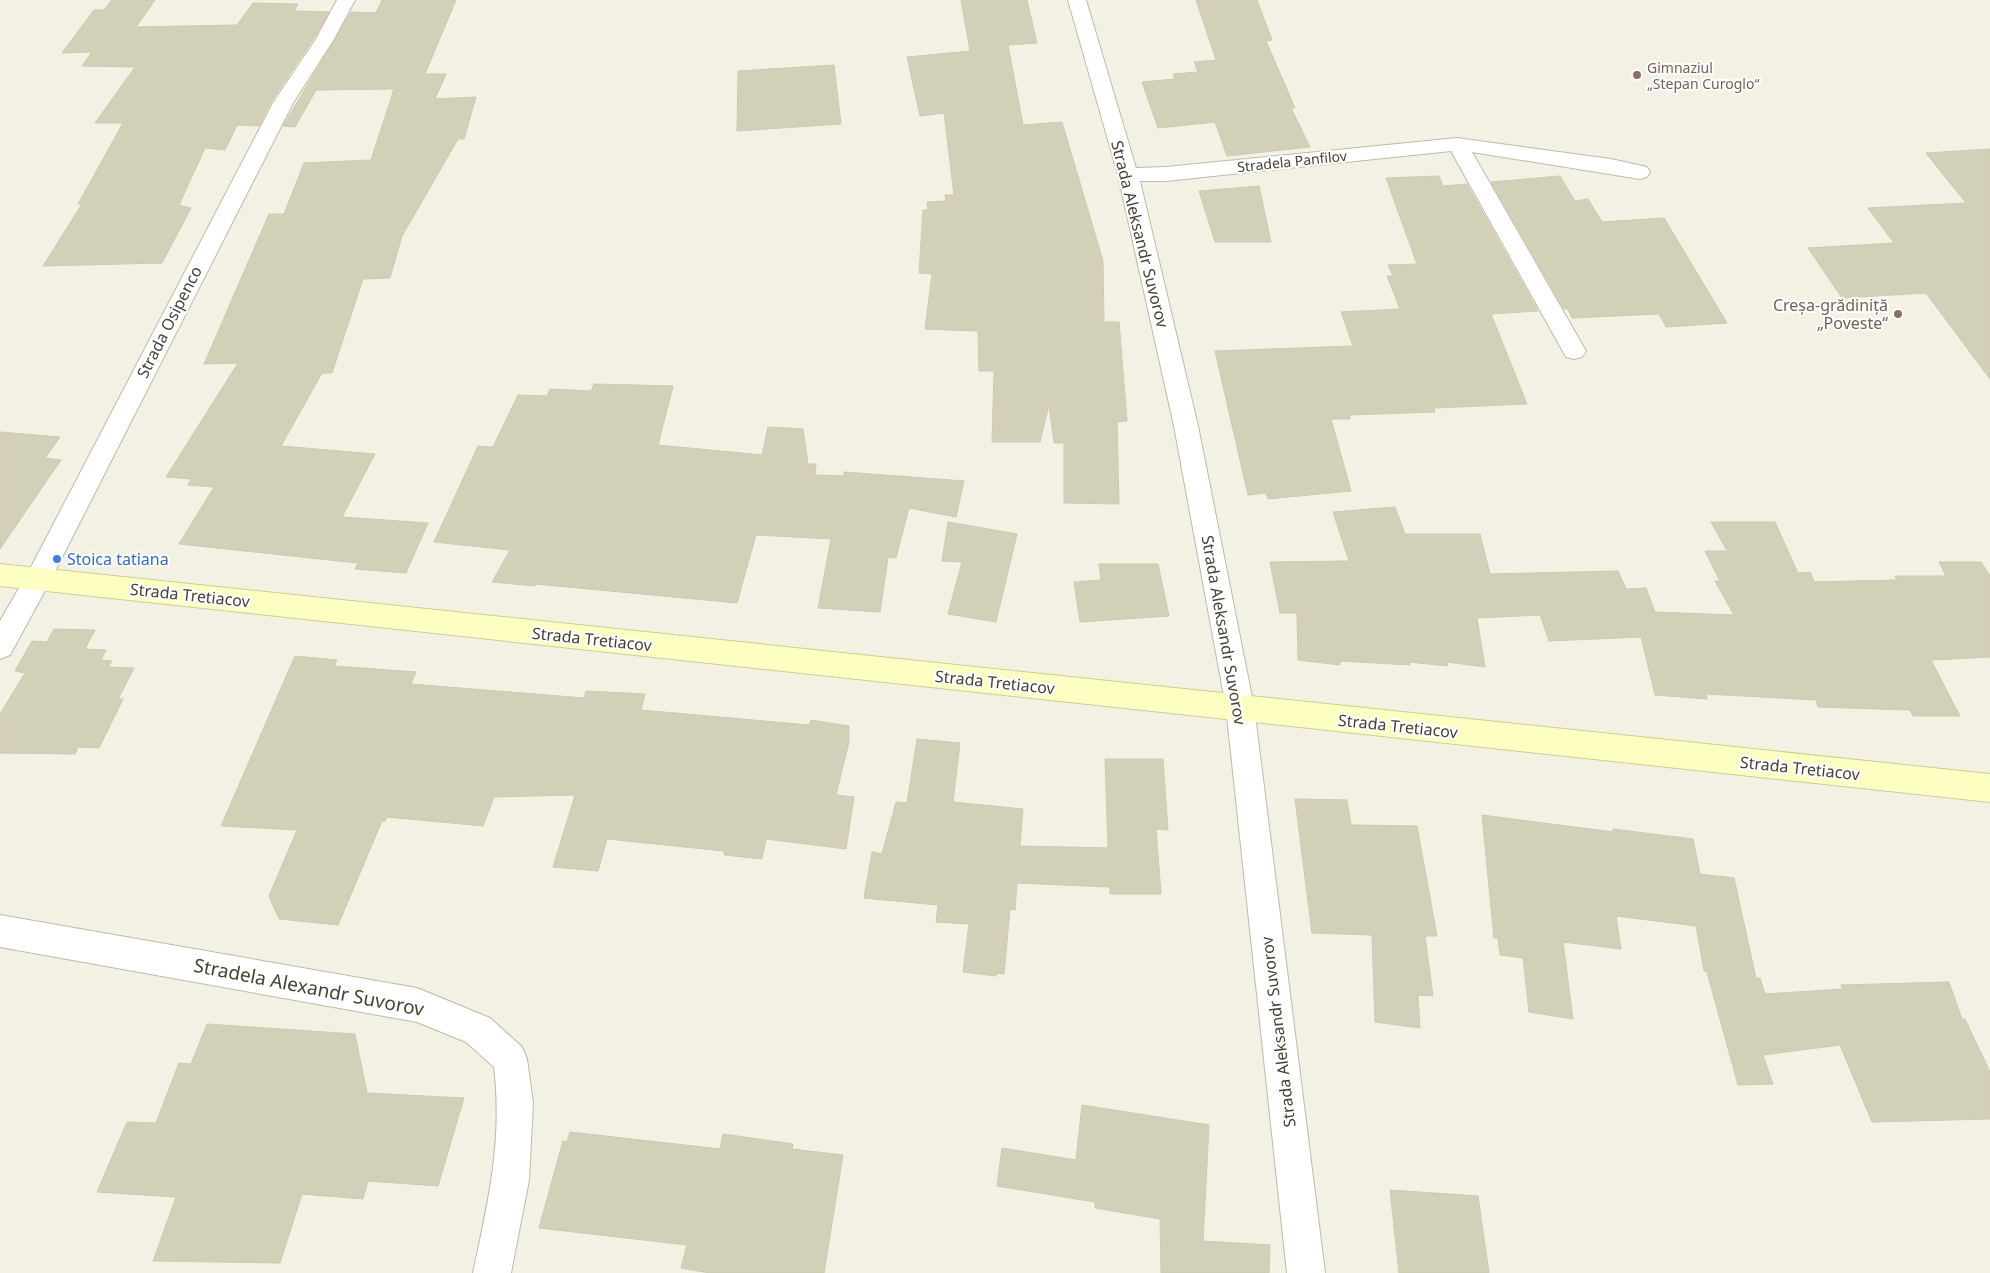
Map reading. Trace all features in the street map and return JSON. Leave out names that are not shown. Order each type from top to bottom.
[{"type":"street","name":"Strada Osipenco","points":[[0,648],[38,579],[233,195],[283,102],[325,39],[346,0]]},
{"type":"street","name":"Strada Aleksandr Suvorov","points":[[1077,0],[1128,175],[1186,426],[1240,707],[1306,1273]]},
{"type":"street","name":"Stradela Panfilov","points":[[1128,175],[1175,173],[1457,144],[1612,166],[1640,172]]},
{"type":"street","points":[[1457,144],[1574,351]]},
{"type":"street","name":"Strada Tretiacov","points":[[0,575],[1240,707],[1318,718],[1990,788]]},
{"type":"street","name":"Stradela Alexandr Suvorov","points":[[0,931],[417,1005],[478,1030],[510,1059],[516,1103],[511,1180],[492,1273]]},
{"type":"building","points":[[112,0],[155,0],[136,27],[237,25],[253,3],[298,4],[294,11],[329,12],[271,102],[259,126],[237,125],[225,150],[205,148],[179,205],[191,208],[162,263],[43,266],[82,204],[78,204],[123,123],[95,123],[135,67],[82,66],[92,52],[62,53],[94,10],[104,10]]},
{"type":"building","points":[[382,0],[456,0],[425,74],[446,74],[435,99],[476,97],[464,139],[458,139],[402,236],[390,278],[363,279],[332,373],[322,373],[281,446],[375,454],[342,517],[428,523],[406,573],[355,569],[358,563],[179,544],[214,487],[188,485],[191,479],[166,477],[238,363],[204,364],[269,214],[284,214],[304,163],[371,160],[394,89],[316,90],[295,127],[283,126],[351,12],[376,13]]},
{"type":"building","points":[[961,0],[1027,0],[1037,43],[1008,45],[1023,125],[1062,122],[1103,261],[1104,322],[1119,322],[1127,421],[1117,422],[1119,504],[1064,503],[1064,443],[1054,443],[1049,405],[1040,442],[992,442],[994,371],[979,371],[978,331],[925,329],[932,274],[919,273],[923,210],[928,210],[927,202],[946,201],[945,195],[954,195],[944,113],[920,116],[907,57],[970,51]]},
{"type":"building","points":[[1196,0],[1257,0],[1272,40],[1266,41],[1295,108],[1291,108],[1310,147],[1227,156],[1215,122],[1158,128],[1142,82],[1175,79],[1173,74],[1198,72],[1194,62],[1216,60]]},
{"type":"building","points":[[834,65],[841,124],[737,131],[738,71]]},
{"type":"building","points":[[1990,149],[1990,379],[1926,293],[1842,298],[1808,248],[1894,243],[1868,208],[1966,203],[1926,153]]},
{"type":"building","points":[[1439,176],[1443,186],[1467,184],[1538,311],[1491,314],[1527,404],[1434,408],[1435,412],[1349,415],[1350,419],[1331,419],[1351,491],[1268,499],[1266,493],[1248,495],[1215,351],[1353,346],[1341,312],[1400,309],[1387,276],[1393,276],[1388,265],[1417,264],[1386,178]]},
{"type":"building","points":[[1560,176],[1575,201],[1588,199],[1602,222],[1664,218],[1727,323],[1666,327],[1659,314],[1572,318],[1568,309],[1564,309],[1491,182]]},
{"type":"building","points":[[1259,186],[1271,242],[1215,242],[1199,191]]},
{"type":"building","points":[[594,384],[673,386],[658,445],[762,455],[768,427],[803,429],[808,464],[816,464],[815,475],[844,476],[844,472],[964,481],[956,517],[909,508],[896,558],[888,557],[880,612],[818,608],[831,539],[756,535],[737,603],[536,584],[535,586],[492,582],[510,550],[434,542],[478,446],[493,447],[518,395],[547,396],[550,389],[591,391]]},
{"type":"building","points":[[0,432],[60,437],[45,458],[61,460],[0,549]]},
{"type":"building","points":[[1395,507],[1405,534],[1480,534],[1490,574],[1618,571],[1626,589],[1646,588],[1655,612],[1734,615],[1715,581],[1720,581],[1705,551],[1727,551],[1711,522],[1775,522],[1798,573],[1810,572],[1814,582],[1897,580],[1895,576],[1946,576],[1939,562],[1981,562],[1990,576],[1990,657],[1931,660],[1960,716],[1913,716],[1910,710],[1818,707],[1816,700],[1706,694],[1707,699],[1655,695],[1641,637],[1549,641],[1540,615],[1477,618],[1485,667],[1447,662],[1448,666],[1409,662],[1410,665],[1340,661],[1340,665],[1298,660],[1297,613],[1280,613],[1270,562],[1349,561],[1333,512]]},
{"type":"building","points":[[948,522],[1017,534],[996,622],[948,614],[962,562],[942,561]]},
{"type":"building","points":[[1099,564],[1158,564],[1169,616],[1080,622],[1074,582],[1101,580]]},
{"type":"building","points":[[54,629],[95,630],[85,649],[106,650],[101,660],[112,661],[108,667],[134,668],[118,699],[123,699],[99,748],[78,747],[75,754],[0,753],[0,714],[25,673],[15,671],[32,641],[47,642]]},
{"type":"building","points":[[295,656],[337,660],[334,666],[416,672],[411,684],[584,698],[586,691],[645,694],[641,710],[809,725],[811,720],[849,726],[849,742],[836,795],[854,797],[846,849],[766,839],[762,859],[724,855],[724,851],[607,839],[598,871],[553,867],[575,795],[494,797],[483,826],[387,817],[385,821],[382,821],[338,925],[279,919],[269,896],[297,830],[221,826]]},
{"type":"building","points":[[917,739],[960,743],[953,802],[1023,809],[1020,846],[1108,848],[1105,759],[1163,759],[1168,830],[1156,829],[1161,894],[1110,894],[1110,887],[1017,883],[1015,910],[1010,909],[1004,974],[997,973],[996,976],[963,972],[969,924],[936,922],[938,905],[864,898],[872,852],[882,854],[896,802],[907,803]]},
{"type":"building","points":[[1295,799],[1347,800],[1351,825],[1417,826],[1437,936],[1425,936],[1433,996],[1418,995],[1420,1028],[1375,1022],[1372,935],[1312,933]]},
{"type":"building","points":[[1482,815],[1613,832],[1613,829],[1693,839],[1700,874],[1734,878],[1756,978],[1760,978],[1765,994],[1843,989],[1841,985],[1949,982],[1962,1019],[1965,1019],[1990,1072],[1990,1119],[1872,1122],[1840,1045],[1763,1055],[1773,1084],[1738,1085],[1707,972],[1704,971],[1696,926],[1616,916],[1621,949],[1563,942],[1573,1019],[1529,1012],[1523,958],[1500,955],[1498,938],[1494,938]]},
{"type":"building","points":[[207,1024],[355,1034],[367,1093],[464,1098],[438,1186],[368,1181],[363,1199],[302,1194],[280,1263],[153,1261],[176,1197],[97,1192],[127,1122],[156,1123],[179,1063],[191,1064]]},
{"type":"building","points":[[1082,1105],[1209,1125],[1203,1241],[1270,1245],[1269,1273],[1161,1273],[1160,1219],[1095,1208],[1095,1202],[997,1186],[1002,1148],[1076,1160]]},
{"type":"building","points":[[570,1132],[720,1149],[723,1134],[793,1144],[792,1149],[843,1155],[824,1273],[710,1273],[681,1268],[687,1245],[539,1228],[563,1141],[567,1142]]},
{"type":"building","points":[[1390,1190],[1478,1196],[1489,1273],[1399,1273]]},
{"type":"place","name":"Gimnaziul „Stepan Curoglo“","points":[[1637,75]]},
{"type":"place","name":"Creșa-grădiniță „Poveste“","points":[[1898,314]]},
{"type":"place","name":"Stoica tatiana","points":[[57,559]]}]
